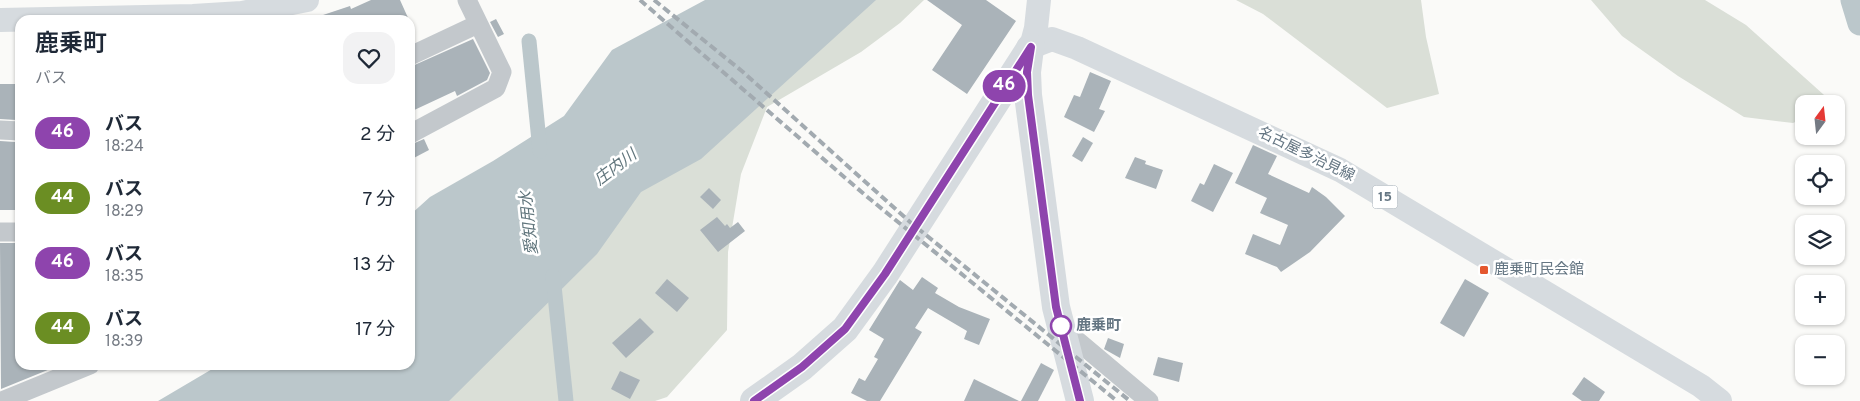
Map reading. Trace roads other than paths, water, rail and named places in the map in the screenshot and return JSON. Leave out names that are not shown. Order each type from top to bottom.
[{"type":"highway","points":[[1031,47],[1027,72],[1028,95],[1056,307],[1080,401]]},
{"type":"highway","points":[[754,401],[802,367],[845,329],[885,274],[1031,47]]},
{"type":"main road","points":[[203,15],[242,11],[307,0]]},
{"type":"main road","points":[[1031,47],[1036,28],[1039,0]]},
{"type":"main road","points":[[0,20],[15,20]]},
{"type":"main road","name":"名古屋多治見線","points":[[1031,47],[1052,39],[1076,48],[1340,170],[1701,386],[1720,401]]},
{"type":"street","points":[[415,131],[496,88],[502,72],[467,0]]},
{"type":"street","points":[[415,54],[478,24]]},
{"type":"street","points":[[0,130],[15,131]]},
{"type":"street","points":[[0,232],[15,232]]},
{"type":"street","points":[[1061,327],[1149,401]]},
{"type":"street","points":[[2,401],[78,370]]},
{"type":"water","name":"庄内川","points":[[705,0],[876,0],[701,159],[641,192],[597,254],[449,401],[158,401],[211,370],[415,370],[415,210],[430,197],[493,161],[564,116],[612,50]]},
{"type":"water","points":[[1841,0],[1860,0],[1860,11],[1858,11]]},
{"type":"waterway","points":[[1853,0],[1860,23]]},
{"type":"waterway","name":"愛知用水","points":[[529,41],[540,151]]},
{"type":"waterway","name":"愛知用水","points":[[553,276],[566,401]]},
{"type":"railway","points":[[640,0],[865,195],[1117,401]]},
{"type":"railway","points":[[654,0],[743,72],[910,222],[1130,401]]},
{"type":"place","name":"鹿乗町民会館","points":[[1484,270]]},
{"type":"place","name":"鹿乗町","points":[[1061,326]]}]
